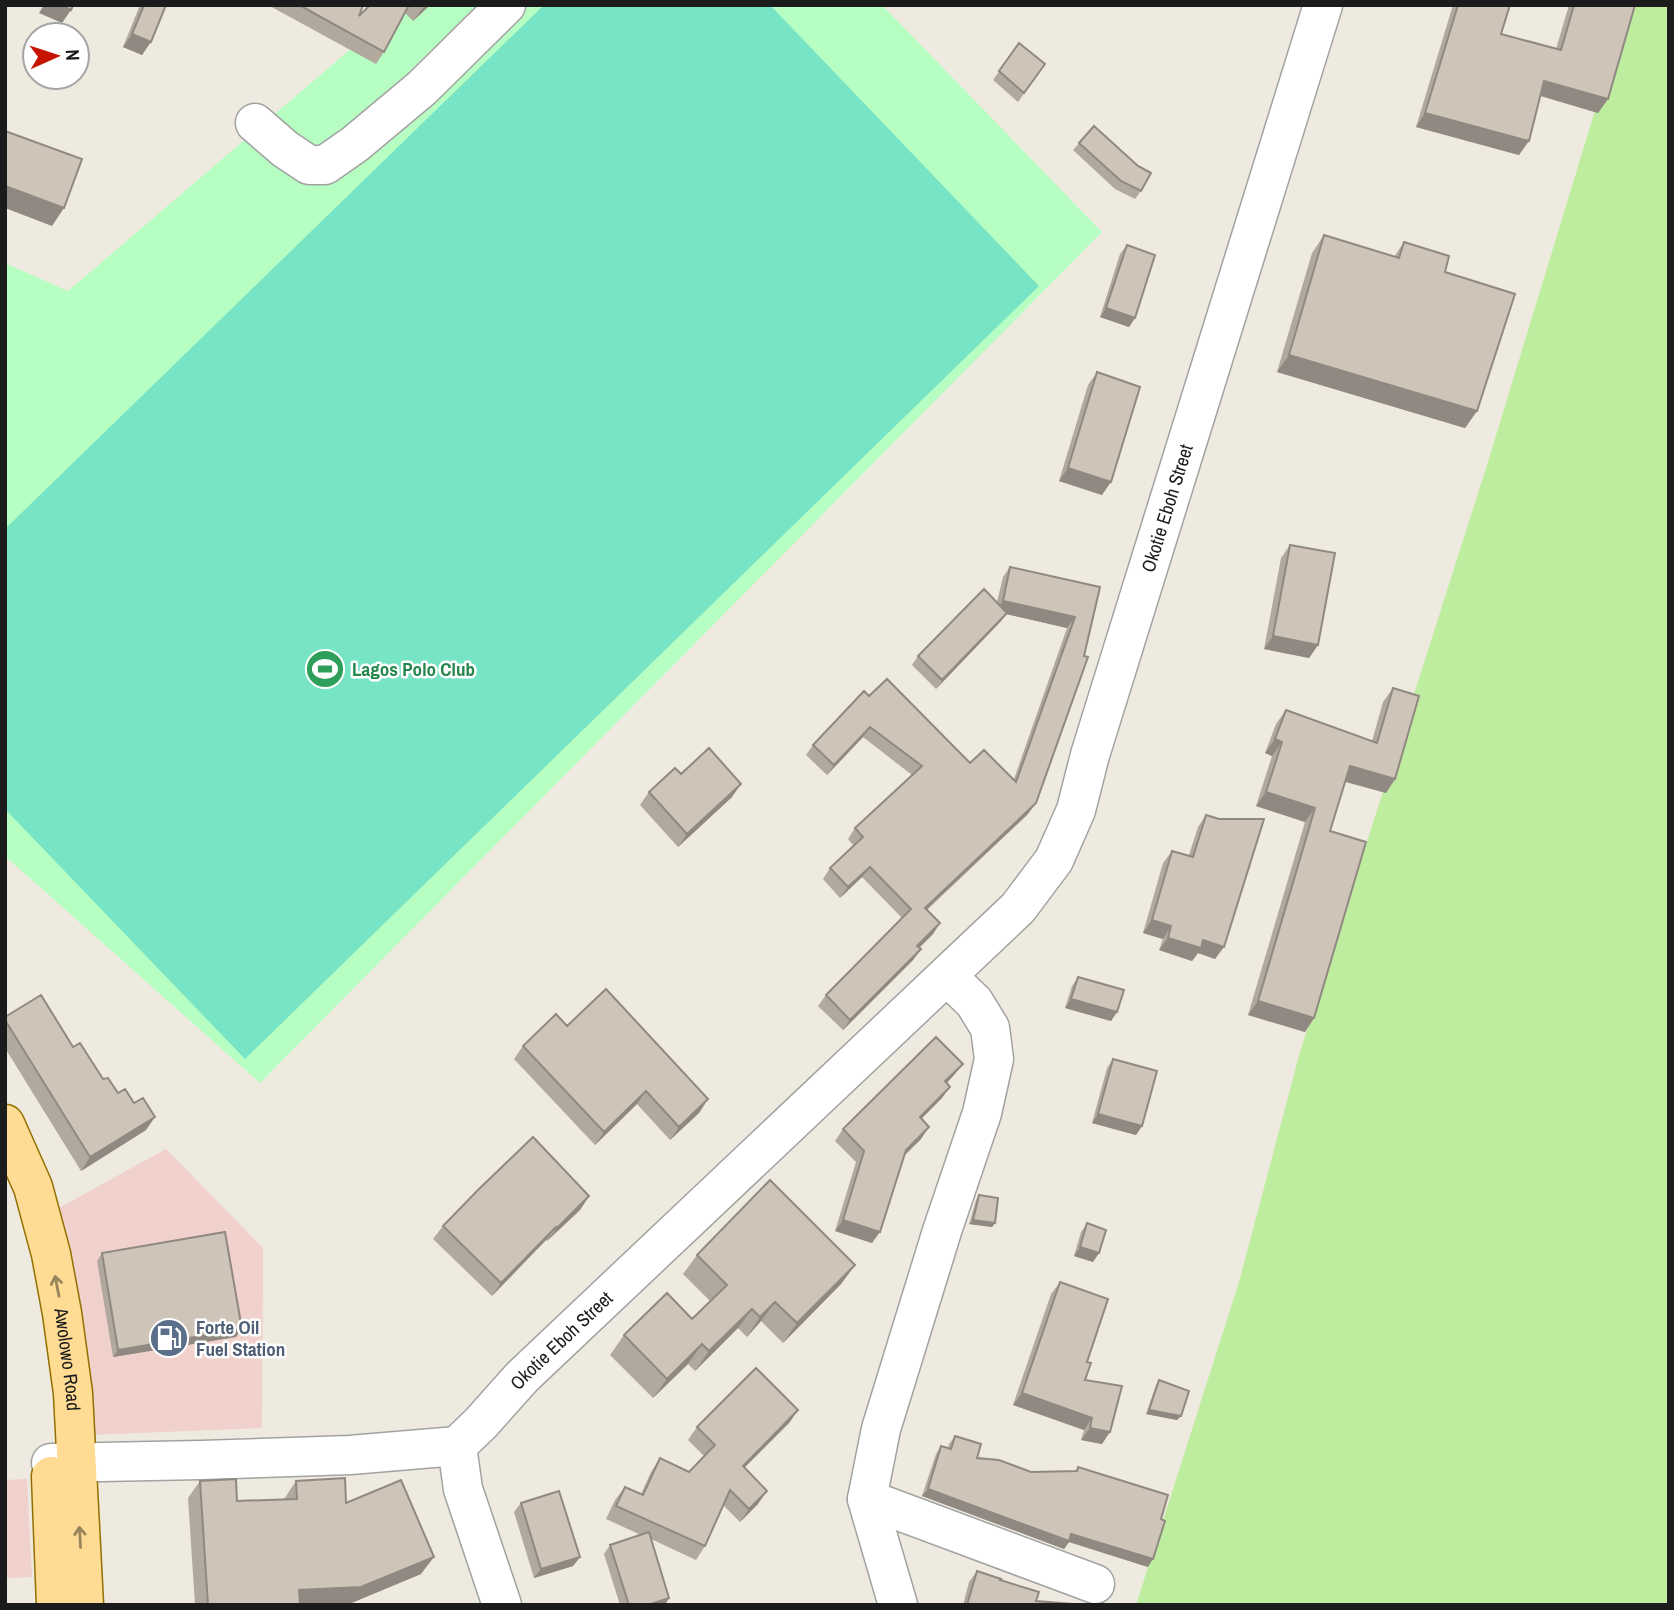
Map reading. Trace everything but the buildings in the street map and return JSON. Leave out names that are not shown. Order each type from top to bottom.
[{"type":"main road","name":"Awolowo Road","points":[[5,1124],[33,1187],[51,1254],[72,1393],[63,1462],[56,1605]]},
{"type":"main road","name":"Awolowo Road","points":[[5,1188],[19,1232],[38,1322],[46,1390],[63,1462],[84,1605]]},
{"type":"street","points":[[255,123],[285,149],[309,165],[325,165],[355,145],[422,88],[506,5]]},
{"type":"street","name":"Okotie Eboh Street","points":[[457,1446],[522,1377],[1018,908],[1054,860],[1076,810],[1090,755],[1324,5]]},
{"type":"street","points":[[898,1605],[867,1499],[881,1429],[982,1112],[994,1059],[990,1028],[974,1002],[947,976]]},
{"type":"street","points":[[63,1462],[350,1455],[457,1446],[463,1489],[502,1605]]},
{"type":"street","points":[[867,1499],[1095,1584]]},
{"type":"shaded area","name":"Forte Oil Fuel Station","points":[[166,1149],[263,1248],[262,1428],[90,1435],[57,1209]]},
{"type":"shaded area","points":[[27,1479],[32,1577],[5,1578],[5,1480]]},
{"type":"green space","name":"Lagos Polo Club","points":[[402,5],[882,5],[1102,232],[260,1083],[5,856],[5,263],[68,291]]},
{"type":"green space","name":"Lagos Polo Club","points":[[544,5],[770,5],[1039,286],[245,1059],[5,809],[5,529]]},
{"type":"green space","points":[[1625,5],[1669,5],[1669,1605],[1136,1605],[1239,1282],[1300,1052],[1487,465],[1626,9]]},
{"type":"place","name":"Lagos Polo Club","points":[[325,669]]},
{"type":"place","name":"Forte Oil Fuel Station","points":[[169,1338]]}]
